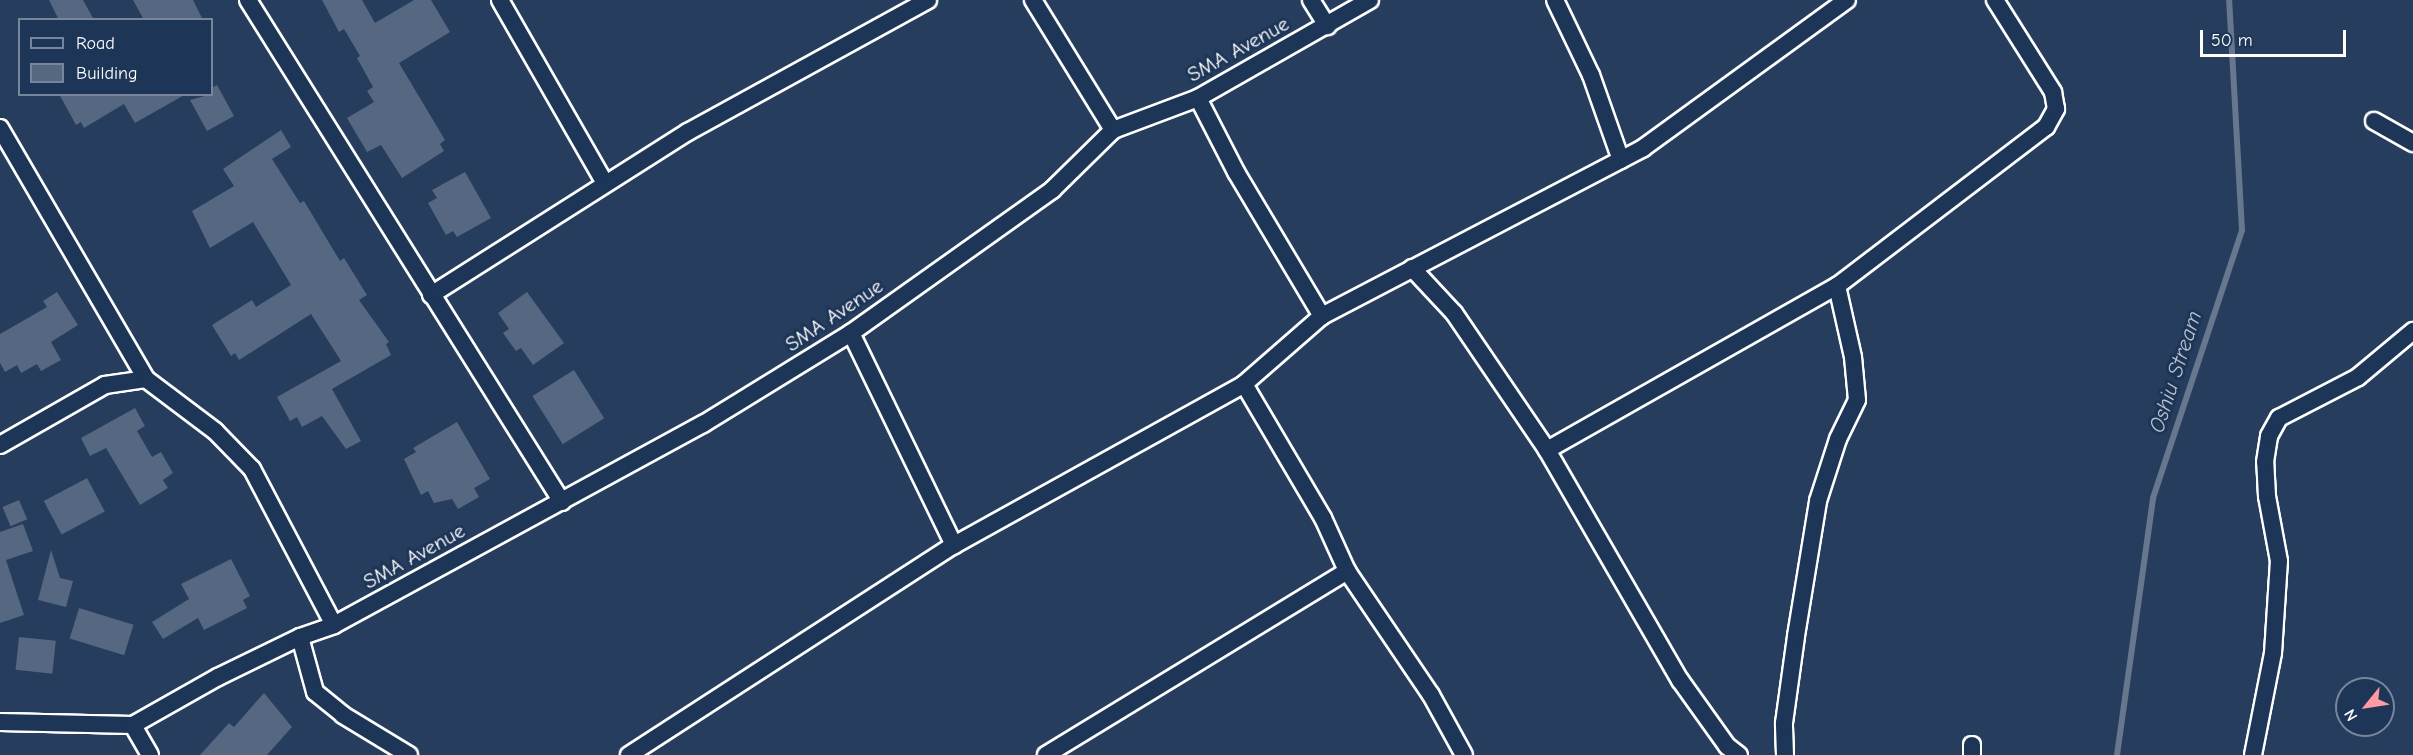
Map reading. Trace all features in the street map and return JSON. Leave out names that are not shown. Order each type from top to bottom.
[{"type":"street","points":[[248,0],[562,501]]},
{"type":"street","points":[[500,0],[605,183]]},
{"type":"street","points":[[431,294],[688,132],[928,0]]},
{"type":"street","points":[[1033,0],[1113,130]]},
{"type":"street","points":[[1311,0],[1327,26]]},
{"type":"street","name":"SMA Avenue","points":[[133,725],[300,637],[334,625],[703,424],[851,333],[1052,190],[1113,130],[1198,98],[1370,0]]},
{"type":"street","points":[[1555,0],[1591,75],[1621,160]]},
{"type":"street","points":[[629,755],[954,545],[1244,384],[1322,316],[1621,160],[1706,104],[1847,0]]},
{"type":"street","points":[[1547,450],[1837,286],[2046,127],[2056,109],[2053,92],[1995,0]]},
{"type":"street","points":[[1198,98],[1236,172],[1322,316]]},
{"type":"street","points":[[2374,121],[2413,143]]},
{"type":"street","points":[[0,128],[146,379],[215,431],[252,469],[334,625]]},
{"type":"street","points":[[1412,268],[1454,313],[1547,450],[1680,680],[1727,746],[1739,755]]},
{"type":"street","points":[[1785,755],[1784,723],[1818,501],[1838,439],[1857,400],[1853,357],[1837,286]]},
{"type":"street","points":[[2253,755],[2273,653],[2279,561],[2267,496],[2265,462],[2269,436],[2279,418],[2358,377],[2413,330]]},
{"type":"street","points":[[851,333],[954,545]]},
{"type":"street","points":[[0,445],[105,385],[146,379]]},
{"type":"street","points":[[1244,384],[1323,518],[1347,571],[1431,695],[1464,755]]},
{"type":"street","points":[[1046,755],[1347,571]]},
{"type":"street","points":[[300,637],[315,692],[343,715],[409,755]]},
{"type":"street","points":[[0,722],[133,725],[150,755]]},
{"type":"building","points":[[49,0],[83,0],[93,18],[58,18]]},
{"type":"building","points":[[133,0],[193,0],[202,18],[143,18]]},
{"type":"building","points":[[322,0],[362,0],[375,23],[414,0],[431,0],[450,32],[399,63],[445,140],[440,144],[444,151],[402,178],[381,145],[367,152],[347,118],[374,102],[367,91],[373,87],[357,58],[360,56],[344,29],[339,32]]},
{"type":"building","points":[[217,85],[234,116],[207,131],[190,100],[213,96],[213,87]]},
{"type":"building","points":[[60,96],[182,96],[135,123],[124,104],[84,128],[81,122],[76,125]]},
{"type":"building","points":[[281,130],[291,147],[272,159],[300,203],[304,201],[340,261],[344,258],[367,295],[359,300],[389,342],[386,344],[391,355],[332,389],[361,441],[346,449],[322,416],[302,427],[297,417],[290,421],[277,397],[341,361],[311,314],[239,360],[235,353],[231,356],[212,325],[252,300],[256,307],[291,285],[253,222],[210,248],[192,211],[234,186],[223,169]]},
{"type":"building","points":[[465,172],[491,218],[457,237],[453,231],[446,235],[428,203],[437,198],[432,190]]},
{"type":"building","points":[[57,292],[78,325],[51,342],[61,360],[41,371],[37,364],[21,373],[17,365],[5,372],[0,363],[0,334],[47,307],[43,301]]},
{"type":"building","points":[[527,292],[564,343],[533,365],[521,348],[516,351],[503,333],[509,329],[498,313]]},
{"type":"building","points":[[574,370],[604,418],[563,444],[532,396]]},
{"type":"building","points":[[135,408],[145,426],[137,431],[152,457],[161,452],[173,473],[163,480],[168,488],[140,505],[106,448],[90,456],[81,438]]},
{"type":"building","points":[[457,422],[490,479],[474,488],[479,497],[458,509],[452,499],[434,503],[428,491],[421,495],[404,459],[416,452],[413,448]]},
{"type":"building","points":[[87,478],[105,512],[62,535],[44,501]]},
{"type":"building","points":[[19,500],[27,519],[11,526],[2,507]]},
{"type":"building","points":[[23,524],[33,551],[6,560],[24,615],[0,623],[0,532]]},
{"type":"building","points":[[51,550],[60,578],[73,581],[66,607],[38,600]]},
{"type":"building","points":[[231,559],[250,596],[243,600],[247,608],[204,630],[198,618],[163,639],[152,622],[189,599],[181,584]]},
{"type":"building","points":[[79,608],[134,625],[124,655],[70,639]]},
{"type":"building","points":[[19,637],[56,641],[52,674],[16,670]]},
{"type":"building","points":[[264,693],[292,727],[267,755],[200,755],[229,723],[234,727]]},
{"type":"waterway","name":"Oshiu Stream","points":[[2117,755],[2153,498],[2242,230],[2229,0]]}]
